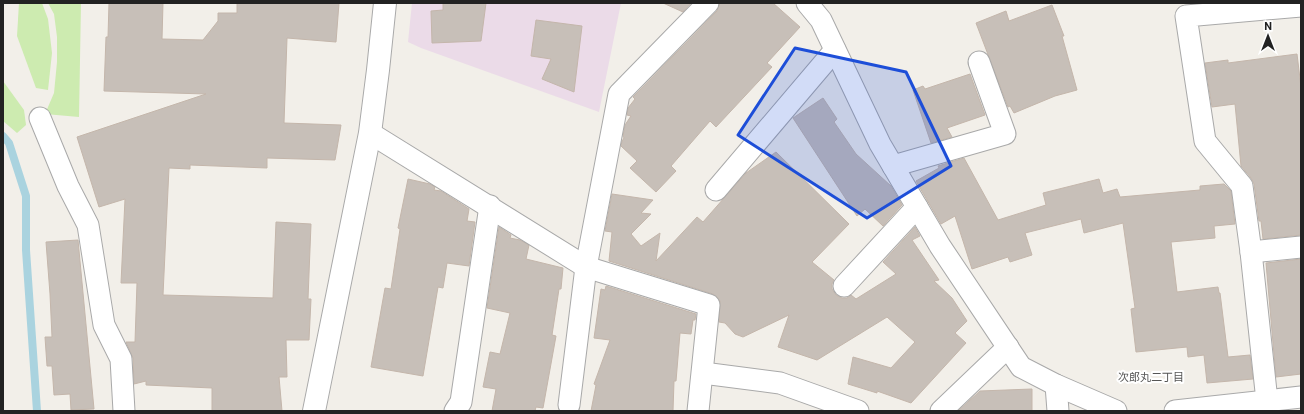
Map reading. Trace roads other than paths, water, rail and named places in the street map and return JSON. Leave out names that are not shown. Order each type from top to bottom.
[{"type":"street","points":[[314,411],[370,133],[385,3]]},
{"type":"street","points":[[569,405],[586,267],[619,94],[708,3]]},
{"type":"street","points":[[807,3],[821,20],[880,144],[917,207],[940,246],[1021,367],[1056,385],[1116,411]]},
{"type":"street","points":[[1267,401],[1251,252],[1242,186],[1206,141],[1186,16],[1301,6]]},
{"type":"street","points":[[716,190],[835,50]]},
{"type":"street","points":[[893,166],[1005,134],[979,62]]},
{"type":"street","points":[[40,118],[68,186],[88,225],[104,325],[122,359],[124,411]]},
{"type":"street","points":[[370,133],[490,206],[586,267],[709,305],[698,411]]},
{"type":"street","points":[[456,411],[461,402],[490,206]]},
{"type":"street","points":[[844,286],[917,207]]},
{"type":"street","points":[[1251,252],[1301,247]]},
{"type":"street","points":[[941,411],[1008,347]]},
{"type":"street","points":[[703,373],[780,383],[850,410]]},
{"type":"street","points":[[1056,385],[1058,411]]},
{"type":"street","points":[[1176,411],[1301,397]]},
{"type":"waterway","points":[[3,136],[9,143],[26,196],[26,250],[37,411]]},
{"type":"district","name":"次郎丸二丁目","points":[[1151,377]]}]
